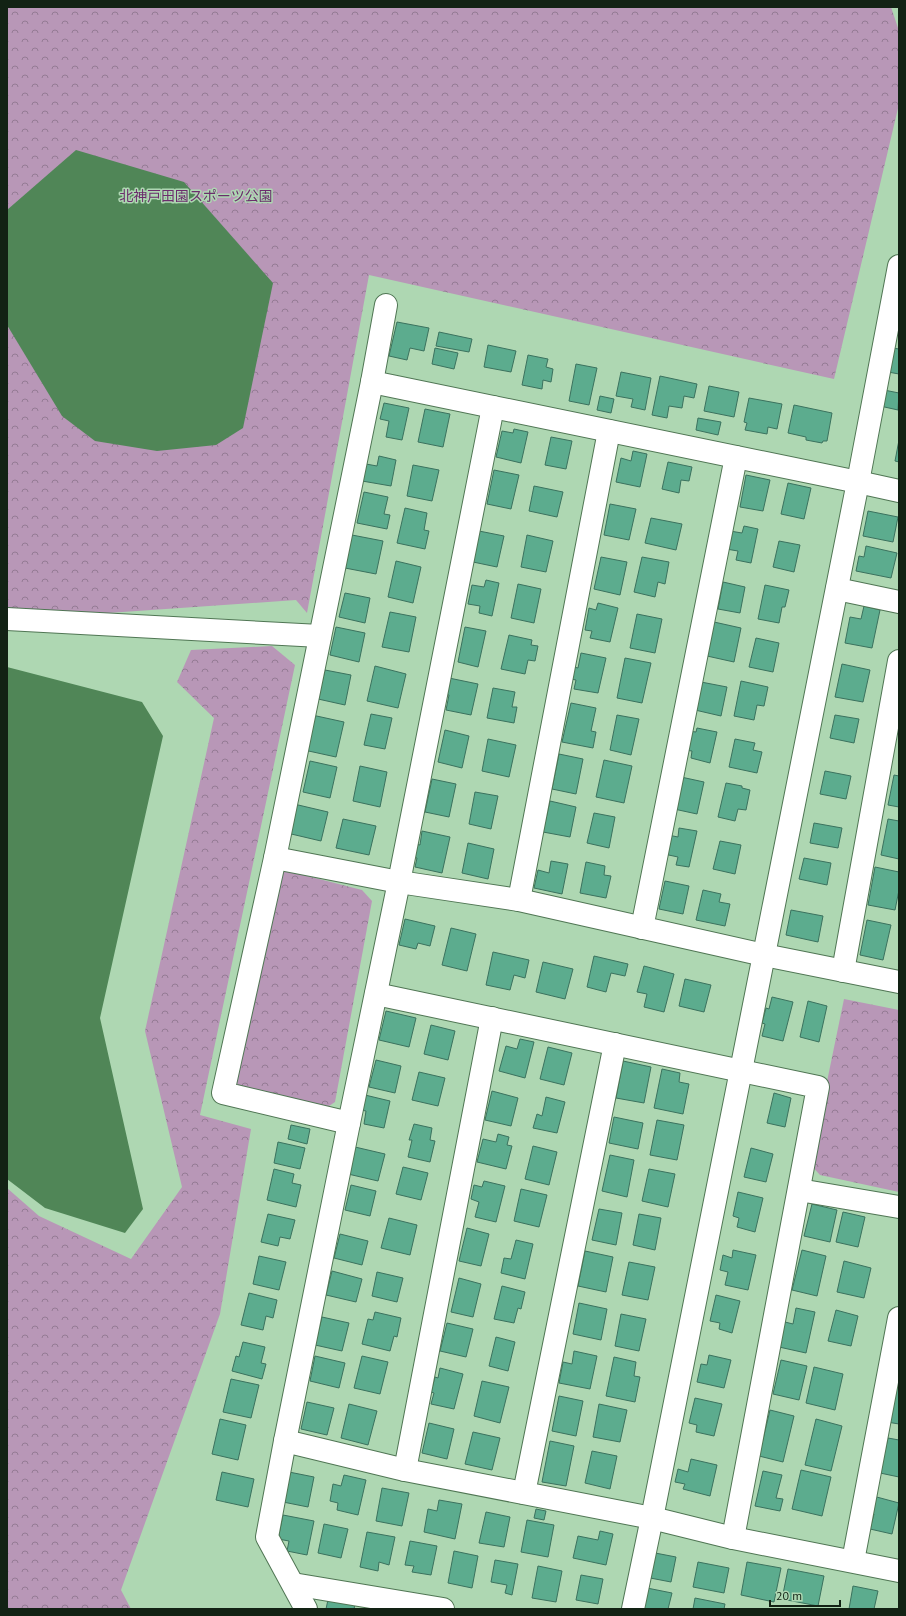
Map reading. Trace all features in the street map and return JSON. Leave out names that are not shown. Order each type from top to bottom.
[{"type":"street","points":[[633,1609],[837,589],[899,266]]},
{"type":"street","points":[[349,1123],[223,1092],[275,858],[372,382],[386,305]]},
{"type":"street","points":[[372,382],[899,491]]},
{"type":"street","points":[[306,1609],[268,1537],[285,1441],[399,882],[493,407]]},
{"type":"street","points":[[519,900],[609,431]]},
{"type":"street","points":[[642,928],[736,457]]},
{"type":"street","points":[[837,589],[899,602]]},
{"type":"street","points":[[7,620],[320,636]]},
{"type":"street","points":[[843,971],[899,661]]},
{"type":"street","points":[[275,858],[399,882],[519,900],[764,955],[899,982]]},
{"type":"street","points":[[376,994],[818,1087],[733,1538]]},
{"type":"street","points":[[405,1470],[492,1018]]},
{"type":"street","points":[[524,1492],[615,1044]]},
{"type":"street","points":[[799,1190],[899,1207]]},
{"type":"street","points":[[853,1562],[899,1318]]},
{"type":"street","points":[[285,1441],[405,1470],[652,1518],[733,1538],[899,1571]]},
{"type":"street","points":[[293,1584],[443,1609]]},
{"type":"green space","name":"北神戸田園スポーツ公園","points":[[7,7],[891,7],[899,31],[899,104],[834,379],[369,275],[307,613],[296,600],[7,620]]},
{"type":"green space","points":[[272,646],[295,665],[200,1115],[251,1129],[220,1314],[121,1590],[131,1609],[7,1609],[7,1188],[39,1216],[131,1259],[182,1187],[145,1031],[214,718],[177,682],[191,650]]},
{"type":"green space","points":[[280,869],[362,890],[372,901],[335,1102],[326,1108],[241,1090],[232,1077]]},
{"type":"green space","points":[[844,999],[899,1010],[899,1192],[820,1175],[810,1164]]},
{"type":"shaded area","points":[[76,150],[184,182],[273,283],[243,428],[216,445],[157,451],[95,441],[62,416],[7,325],[7,210]]},
{"type":"shaded area","points":[[7,667],[142,702],[163,736],[100,1018],[143,1209],[125,1233],[45,1208],[7,1179]]},
{"type":"building","points":[[397,322],[429,328],[424,351],[410,348],[407,360],[389,356]]},
{"type":"building","points":[[439,332],[472,339],[469,352],[436,346]]},
{"type":"building","points":[[488,345],[516,351],[511,372],[484,367]]},
{"type":"building","points":[[435,348],[458,353],[454,369],[432,364]]},
{"type":"building","points":[[893,348],[899,349],[899,374],[888,372]]},
{"type":"building","points":[[528,355],[548,359],[546,367],[553,369],[551,382],[543,380],[542,389],[522,385]]},
{"type":"building","points":[[576,364],[597,368],[589,405],[569,401]]},
{"type":"building","points":[[621,372],[651,378],[645,410],[631,407],[633,399],[616,396]]},
{"type":"building","points":[[660,376],[697,384],[694,398],[684,396],[682,408],[669,406],[667,418],[652,415]]},
{"type":"building","points":[[709,386],[739,392],[734,417],[704,411]]},
{"type":"building","points":[[884,390],[899,393],[898,410],[880,406]]},
{"type":"building","points":[[600,396],[614,399],[611,413],[597,410]]},
{"type":"building","points":[[749,398],[782,404],[777,429],[768,427],[767,434],[745,430],[747,423],[744,422]]},
{"type":"building","points":[[384,403],[409,408],[402,440],[386,437],[389,421],[380,419]]},
{"type":"building","points":[[794,405],[832,413],[827,441],[823,441],[822,443],[806,440],[806,437],[788,433]]},
{"type":"building","points":[[425,409],[450,414],[443,447],[418,442]]},
{"type":"building","points":[[698,418],[721,422],[718,435],[696,430]]},
{"type":"building","points":[[514,429],[528,432],[521,463],[496,457],[502,431],[513,433]]},
{"type":"building","points":[[551,437],[572,441],[566,469],[545,465]]},
{"type":"building","points":[[899,440],[899,462],[895,461]]},
{"type":"building","points":[[633,451],[647,454],[640,487],[616,482],[621,458],[631,461]]},
{"type":"building","points":[[379,456],[396,460],[391,486],[362,481],[366,464],[377,466]]},
{"type":"building","points":[[668,462],[692,467],[689,481],[681,480],[679,493],[662,489]]},
{"type":"building","points":[[413,465],[439,470],[432,501],[407,496]]},
{"type":"building","points":[[494,470],[519,475],[511,509],[487,504]]},
{"type":"building","points":[[746,475],[770,480],[763,511],[740,507]]},
{"type":"building","points":[[788,483],[811,488],[804,519],[781,514]]},
{"type":"building","points":[[534,486],[563,492],[557,517],[529,511]]},
{"type":"building","points":[[364,492],[388,497],[384,514],[390,515],[387,529],[357,523]]},
{"type":"building","points":[[610,504],[636,509],[629,540],[604,535]]},
{"type":"building","points":[[405,508],[427,513],[424,530],[429,531],[425,549],[397,543]]},
{"type":"building","points":[[868,511],[898,517],[893,542],[863,536]]},
{"type":"building","points":[[651,518],[682,524],[676,550],[645,543]]},
{"type":"building","points":[[744,526],[758,529],[751,563],[736,560],[738,551],[726,549],[730,531],[742,533]]},
{"type":"building","points":[[479,531],[504,536],[497,567],[473,562]]},
{"type":"building","points":[[352,535],[383,541],[376,574],[345,568]]},
{"type":"building","points":[[527,535],[553,541],[546,572],[521,567]]},
{"type":"building","points":[[779,541],[800,545],[794,572],[773,567]]},
{"type":"building","points":[[866,546],[897,553],[891,578],[856,571],[859,556],[864,557]]},
{"type":"building","points":[[601,557],[627,562],[620,595],[594,589]]},
{"type":"building","points":[[642,557],[669,562],[665,584],[658,582],[655,597],[634,592]]},
{"type":"building","points":[[396,561],[421,567],[413,603],[388,597]]},
{"type":"building","points":[[486,580],[499,583],[492,616],[479,613],[480,606],[468,604],[472,585],[484,587]]},
{"type":"building","points":[[723,582],[745,587],[740,613],[718,609]]},
{"type":"building","points":[[518,584],[541,589],[534,623],[511,618]]},
{"type":"building","points":[[765,585],[789,590],[785,607],[782,607],[779,623],[758,619]]},
{"type":"building","points":[[345,593],[370,598],[365,623],[339,617]]},
{"type":"building","points":[[598,603],[618,608],[610,642],[590,638],[592,631],[585,630],[589,608],[596,610]]},
{"type":"building","points":[[864,606],[880,610],[872,648],[845,643],[850,617],[861,619]]},
{"type":"building","points":[[390,612],[416,617],[409,652],[382,647]]},
{"type":"building","points":[[637,614],[662,619],[655,653],[630,648]]},
{"type":"building","points":[[714,622],[741,628],[734,662],[707,656]]},
{"type":"building","points":[[336,627],[365,633],[359,662],[330,655]]},
{"type":"building","points":[[465,627],[486,631],[478,667],[458,662]]},
{"type":"building","points":[[509,635],[532,640],[531,645],[538,646],[535,661],[528,660],[525,674],[501,669]]},
{"type":"building","points":[[756,638],[779,643],[773,672],[749,667]]},
{"type":"building","points":[[581,653],[606,658],[598,693],[574,689],[576,680],[571,679],[574,667],[578,668]]},
{"type":"building","points":[[625,658],[651,663],[642,703],[617,698]]},
{"type":"building","points":[[842,664],[870,670],[863,702],[835,697]]},
{"type":"building","points":[[375,666],[406,674],[398,708],[367,701]]},
{"type":"building","points":[[325,670],[351,675],[345,705],[318,699]]},
{"type":"building","points":[[449,678],[478,684],[471,715],[446,710],[449,695],[445,694]]},
{"type":"building","points":[[741,681],[768,687],[764,706],[757,705],[754,720],[734,716]]},
{"type":"building","points":[[701,682],[727,687],[721,716],[695,710]]},
{"type":"building","points":[[493,688],[515,692],[512,707],[517,707],[514,723],[487,718]]},
{"type":"building","points":[[571,703],[596,708],[591,731],[596,732],[593,748],[562,742]]},
{"type":"building","points":[[371,714],[392,718],[385,749],[364,745]]},
{"type":"building","points":[[312,715],[344,722],[336,757],[304,750]]},
{"type":"building","points":[[617,715],[639,719],[631,755],[610,750]]},
{"type":"building","points":[[835,715],[859,719],[854,743],[830,738]]},
{"type":"building","points":[[697,728],[717,732],[710,763],[691,758],[692,751],[684,750],[688,731],[696,732]]},
{"type":"building","points":[[445,730],[469,736],[462,768],[438,762]]},
{"type":"building","points":[[488,739],[516,745],[509,777],[482,771]]},
{"type":"building","points":[[735,739],[755,743],[753,750],[762,752],[757,773],[729,767]]},
{"type":"building","points":[[559,754],[583,759],[576,794],[552,789]]},
{"type":"building","points":[[604,760],[632,766],[624,803],[596,797]]},
{"type":"building","points":[[310,761],[337,767],[330,798],[303,792]]},
{"type":"building","points":[[360,766],[387,772],[380,807],[353,801]]},
{"type":"building","points":[[825,771],[851,776],[846,799],[820,794]]},
{"type":"building","points":[[894,775],[899,776],[899,807],[888,805]]},
{"type":"building","points":[[681,777],[704,782],[697,814],[674,809]]},
{"type":"building","points":[[432,779],[456,784],[449,817],[425,812]]},
{"type":"building","points":[[726,783],[742,786],[742,788],[750,790],[746,810],[738,809],[735,821],[718,817]]},
{"type":"building","points":[[475,792],[498,796],[491,829],[469,824]]},
{"type":"building","points":[[550,801],[576,807],[570,837],[543,832]]},
{"type":"building","points":[[294,804],[328,812],[321,841],[287,833]]},
{"type":"building","points":[[594,813],[615,817],[609,848],[587,843]]},
{"type":"building","points":[[343,819],[376,826],[369,855],[336,848]]},
{"type":"building","points":[[888,819],[899,821],[899,859],[881,855]]},
{"type":"building","points":[[814,823],[842,828],[838,848],[810,843]]},
{"type":"building","points":[[679,828],[697,831],[689,867],[676,865],[678,857],[664,854],[668,835],[678,837]]},
{"type":"building","points":[[422,831],[450,837],[442,873],[415,867],[417,858],[412,857],[415,844],[420,845]]},
{"type":"building","points":[[720,841],[741,845],[735,874],[713,869]]},
{"type":"building","points":[[468,843],[494,849],[488,879],[462,873]]},
{"type":"building","points":[[804,858],[831,863],[827,885],[799,879]]},
{"type":"building","points":[[551,861],[568,864],[562,894],[534,888],[538,870],[549,873]]},
{"type":"building","points":[[586,862],[605,866],[604,875],[611,876],[606,898],[580,893]]},
{"type":"building","points":[[875,867],[899,872],[899,890],[895,910],[868,905]]},
{"type":"building","points":[[665,881],[689,886],[683,914],[659,909]]},
{"type":"building","points":[[703,890],[721,894],[719,902],[730,904],[725,926],[696,920]]},
{"type":"building","points":[[791,910],[823,916],[818,942],[786,935]]},
{"type":"building","points":[[405,919],[435,926],[430,946],[418,943],[416,949],[399,945]]},
{"type":"building","points":[[867,920],[891,925],[883,960],[860,955]]},
{"type":"building","points":[[451,928],[476,934],[467,971],[442,965]]},
{"type":"building","points":[[493,952],[529,960],[525,978],[514,975],[510,990],[486,985]]},
{"type":"building","points":[[594,956],[628,964],[625,976],[611,973],[606,992],[587,987]]},
{"type":"building","points":[[543,962],[573,969],[565,999],[536,992]]},
{"type":"building","points":[[644,966],[674,974],[664,1012],[644,1007],[647,994],[637,992]]},
{"type":"building","points":[[685,979],[711,985],[704,1012],[679,1006]]},
{"type":"building","points":[[772,997],[793,1002],[783,1041],[762,1036],[765,1024],[762,1023],[766,1008],[769,1009]]},
{"type":"building","points":[[808,1001],[827,1006],[819,1042],[800,1037]]},
{"type":"building","points":[[386,1011],[416,1018],[409,1047],[379,1040]]},
{"type":"building","points":[[431,1025],[455,1031],[448,1060],[424,1054]]},
{"type":"building","points":[[520,1039],[534,1042],[525,1078],[499,1071],[506,1046],[517,1049]]},
{"type":"building","points":[[548,1047],[572,1053],[564,1085],[540,1079]]},
{"type":"building","points":[[376,1060],[401,1066],[395,1093],[369,1087]]},
{"type":"building","points":[[623,1061],[651,1067],[644,1103],[616,1098]]},
{"type":"building","points":[[662,1069],[680,1073],[679,1082],[689,1084],[683,1114],[654,1108]]},
{"type":"building","points":[[419,1072],[445,1078],[438,1106],[412,1100]]},
{"type":"building","points":[[492,1091],[518,1098],[511,1126],[485,1120]]},
{"type":"building","points":[[774,1093],[791,1098],[785,1127],[767,1123]]},
{"type":"building","points":[[365,1095],[390,1101],[384,1128],[364,1124],[366,1111],[361,1110]]},
{"type":"building","points":[[546,1097],[565,1102],[557,1133],[533,1128],[537,1114],[542,1116]]},
{"type":"building","points":[[614,1117],[643,1123],[638,1149],[609,1143]]},
{"type":"building","points":[[657,1120],[684,1125],[677,1160],[650,1155]]},
{"type":"building","points":[[414,1124],[432,1128],[430,1140],[435,1141],[430,1162],[408,1157],[412,1140],[409,1140]]},
{"type":"building","points":[[291,1125],[310,1129],[307,1144],[288,1139]]},
{"type":"building","points":[[498,1134],[509,1137],[507,1145],[512,1146],[506,1169],[477,1162],[483,1139],[496,1142]]},
{"type":"building","points":[[278,1142],[305,1148],[300,1169],[274,1163]]},
{"type":"building","points":[[533,1146],[557,1152],[549,1185],[525,1179]]},
{"type":"building","points":[[355,1147],[385,1154],[378,1181],[348,1174]]},
{"type":"building","points":[[751,1148],[773,1154],[766,1182],[744,1177]]},
{"type":"building","points":[[610,1155],[634,1160],[627,1197],[602,1191]]},
{"type":"building","points":[[403,1167],[428,1173],[421,1200],[396,1194]]},
{"type":"building","points":[[274,1169],[294,1174],[292,1183],[301,1185],[296,1207],[267,1200]]},
{"type":"building","points":[[649,1169],[675,1174],[668,1207],[642,1201]]},
{"type":"building","points":[[484,1181],[505,1186],[496,1222],[475,1217],[479,1202],[471,1199],[474,1185],[482,1187]]},
{"type":"building","points":[[351,1185],[376,1191],[370,1216],[345,1210]]},
{"type":"building","points":[[521,1189],[547,1195],[539,1227],[514,1221]]},
{"type":"building","points":[[738,1192],[763,1198],[755,1232],[737,1227],[739,1218],[733,1216]]},
{"type":"building","points":[[812,1204],[837,1210],[830,1242],[804,1236]]},
{"type":"building","points":[[599,1209],[622,1213],[616,1245],[592,1240]]},
{"type":"building","points":[[843,1212],[865,1217],[858,1247],[836,1242]]},
{"type":"building","points":[[268,1214],[295,1220],[290,1239],[280,1237],[278,1246],[261,1242]]},
{"type":"building","points":[[639,1214],[661,1218],[655,1250],[633,1245]]},
{"type":"building","points":[[389,1218],[417,1225],[410,1255],[381,1248]]},
{"type":"building","points":[[467,1228],[489,1234],[481,1266],[459,1261]]},
{"type":"building","points":[[340,1234],[368,1241],[362,1265],[334,1258]]},
{"type":"building","points":[[516,1240],[533,1244],[525,1279],[501,1273],[504,1258],[511,1259]]},
{"type":"building","points":[[733,1250],[756,1255],[748,1290],[725,1285],[728,1272],[720,1270],[723,1255],[732,1258]]},
{"type":"building","points":[[802,1250],[826,1256],[817,1296],[792,1290]]},
{"type":"building","points":[[585,1251],[613,1257],[606,1292],[578,1286]]},
{"type":"building","points":[[259,1256],[286,1262],[279,1290],[253,1284]]},
{"type":"building","points":[[844,1261],[871,1268],[864,1298],[837,1292]]},
{"type":"building","points":[[629,1262],[655,1267],[648,1300],[622,1295]]},
{"type":"building","points":[[332,1271],[362,1279],[356,1302],[326,1295]]},
{"type":"building","points":[[377,1272],[403,1278],[397,1302],[372,1296]]},
{"type":"building","points":[[459,1278],[481,1284],[473,1317],[451,1312]]},
{"type":"building","points":[[502,1286],[525,1292],[521,1309],[518,1308],[514,1323],[494,1319]]},
{"type":"building","points":[[249,1293],[277,1300],[273,1318],[266,1316],[263,1330],[241,1325]]},
{"type":"building","points":[[716,1295],[740,1301],[732,1333],[719,1329],[720,1323],[710,1321]]},
{"type":"building","points":[[579,1303],[607,1309],[601,1340],[573,1334]]},
{"type":"building","points":[[796,1308],[815,1312],[806,1353],[779,1347],[785,1322],[793,1324]]},
{"type":"building","points":[[836,1310],[858,1316],[851,1346],[828,1341]]},
{"type":"building","points":[[375,1312],[401,1318],[397,1337],[394,1336],[390,1351],[362,1344],[368,1319],[373,1320]]},
{"type":"building","points":[[621,1314],[646,1319],[639,1351],[615,1346]]},
{"type":"building","points":[[322,1317],[349,1323],[342,1351],[315,1345]]},
{"type":"building","points":[[447,1323],[473,1329],[466,1357],[440,1351]]},
{"type":"building","points":[[496,1337],[515,1342],[508,1371],[489,1366]]},
{"type":"building","points":[[243,1342],[265,1347],[261,1363],[266,1364],[262,1379],[232,1371],[236,1356],[239,1357]]},
{"type":"building","points":[[574,1351],[597,1356],[590,1389],[559,1383],[563,1362],[572,1364]]},
{"type":"building","points":[[709,1355],[731,1360],[724,1388],[697,1382],[701,1364],[707,1365]]},
{"type":"building","points":[[315,1356],[345,1363],[339,1388],[310,1381]]},
{"type":"building","points":[[362,1356],[388,1362],[380,1394],[354,1388]]},
{"type":"building","points":[[614,1357],[636,1362],[634,1376],[640,1377],[635,1402],[606,1396]]},
{"type":"building","points":[[781,1360],[807,1366],[799,1400],[773,1394]]},
{"type":"building","points":[[814,1367],[843,1374],[835,1410],[806,1403]]},
{"type":"building","points":[[440,1368],[463,1374],[454,1409],[431,1404],[434,1393],[431,1392],[435,1377],[438,1378]]},
{"type":"building","points":[[231,1379],[259,1385],[251,1418],[223,1412]]},
{"type":"building","points":[[482,1381],[509,1387],[500,1423],[474,1416]]},
{"type":"building","points":[[896,1386],[899,1387],[899,1424],[887,1422]]},
{"type":"building","points":[[559,1396],[583,1401],[576,1436],[552,1431]]},
{"type":"building","points":[[695,1398],[722,1404],[714,1436],[696,1432],[697,1425],[689,1423]]},
{"type":"building","points":[[307,1402],[334,1408],[327,1435],[301,1429]]},
{"type":"building","points":[[349,1404],[377,1411],[368,1445],[341,1438]]},
{"type":"building","points":[[599,1404],[627,1410],[620,1442],[593,1437]]},
{"type":"building","points":[[770,1410],[794,1416],[783,1462],[759,1456]]},
{"type":"building","points":[[220,1419],[246,1425],[238,1460],[212,1454]]},
{"type":"building","points":[[816,1419],[842,1426],[831,1471],[805,1465]]},
{"type":"building","points":[[429,1423],[454,1429],[447,1459],[422,1453]]},
{"type":"building","points":[[473,1432],[500,1438],[492,1470],[465,1464]]},
{"type":"building","points":[[888,1438],[899,1440],[899,1477],[880,1473]]},
{"type":"building","points":[[550,1441],[574,1446],[566,1486],[542,1482]]},
{"type":"building","points":[[592,1451],[617,1456],[610,1489],[585,1483]]},
{"type":"building","points":[[691,1459],[717,1465],[710,1496],[683,1489],[685,1484],[675,1482],[678,1469],[688,1472]]},
{"type":"building","points":[[801,1470],[831,1477],[822,1516],[792,1509]]},
{"type":"building","points":[[763,1471],[782,1475],[776,1498],[783,1499],[780,1511],[755,1506]]},
{"type":"building","points":[[222,1472],[254,1479],[248,1507],[216,1500]]},
{"type":"building","points":[[289,1472],[314,1477],[308,1507],[283,1502]]},
{"type":"building","points":[[344,1475],[366,1480],[358,1515],[337,1510],[338,1503],[330,1501],[333,1484],[341,1486]]},
{"type":"building","points":[[382,1488],[409,1493],[402,1526],[376,1521]]},
{"type":"building","points":[[873,1496],[899,1503],[892,1534],[870,1529],[874,1514],[869,1513]]},
{"type":"building","points":[[439,1500],[462,1504],[455,1539],[424,1532],[428,1509],[437,1511]]},
{"type":"building","points":[[536,1509],[546,1511],[544,1520],[534,1518]]},
{"type":"building","points":[[486,1512],[510,1517],[504,1547],[479,1543]]},
{"type":"building","points":[[283,1515],[314,1521],[307,1555],[287,1551],[289,1541],[278,1539]]},
{"type":"building","points":[[527,1520],[554,1525],[548,1557],[521,1552]]},
{"type":"building","points":[[324,1524],[348,1529],[341,1558],[318,1553]]},
{"type":"building","points":[[600,1531],[613,1534],[606,1565],[573,1558],[578,1536],[598,1540]]},
{"type":"building","points":[[367,1532],[395,1537],[389,1565],[379,1562],[378,1571],[360,1567]]},
{"type":"building","points":[[410,1541],[437,1546],[431,1575],[412,1572],[414,1566],[405,1565]]},
{"type":"building","points":[[454,1551],[478,1556],[472,1588],[448,1583]]},
{"type":"building","points":[[650,1552],[676,1557],[671,1582],[645,1577]]},
{"type":"building","points":[[495,1560],[518,1564],[512,1595],[505,1593],[507,1585],[491,1582]]},
{"type":"building","points":[[698,1562],[729,1568],[724,1593],[693,1587]]},
{"type":"building","points":[[747,1562],[781,1568],[774,1602],[741,1595]]},
{"type":"building","points":[[538,1566],[562,1571],[556,1602],[532,1598]]},
{"type":"building","points":[[788,1569],[824,1576],[818,1606],[782,1599]]},
{"type":"building","points":[[581,1575],[603,1579],[598,1604],[576,1600]]},
{"type":"building","points":[[853,1586],[878,1591],[874,1609],[849,1609]]},
{"type":"building","points":[[647,1588],[672,1593],[668,1609],[642,1609]]},
{"type":"building","points":[[329,1595],[356,1600],[354,1609],[326,1609]]},
{"type":"building","points":[[695,1598],[725,1604],[724,1609],[693,1609]]}]
